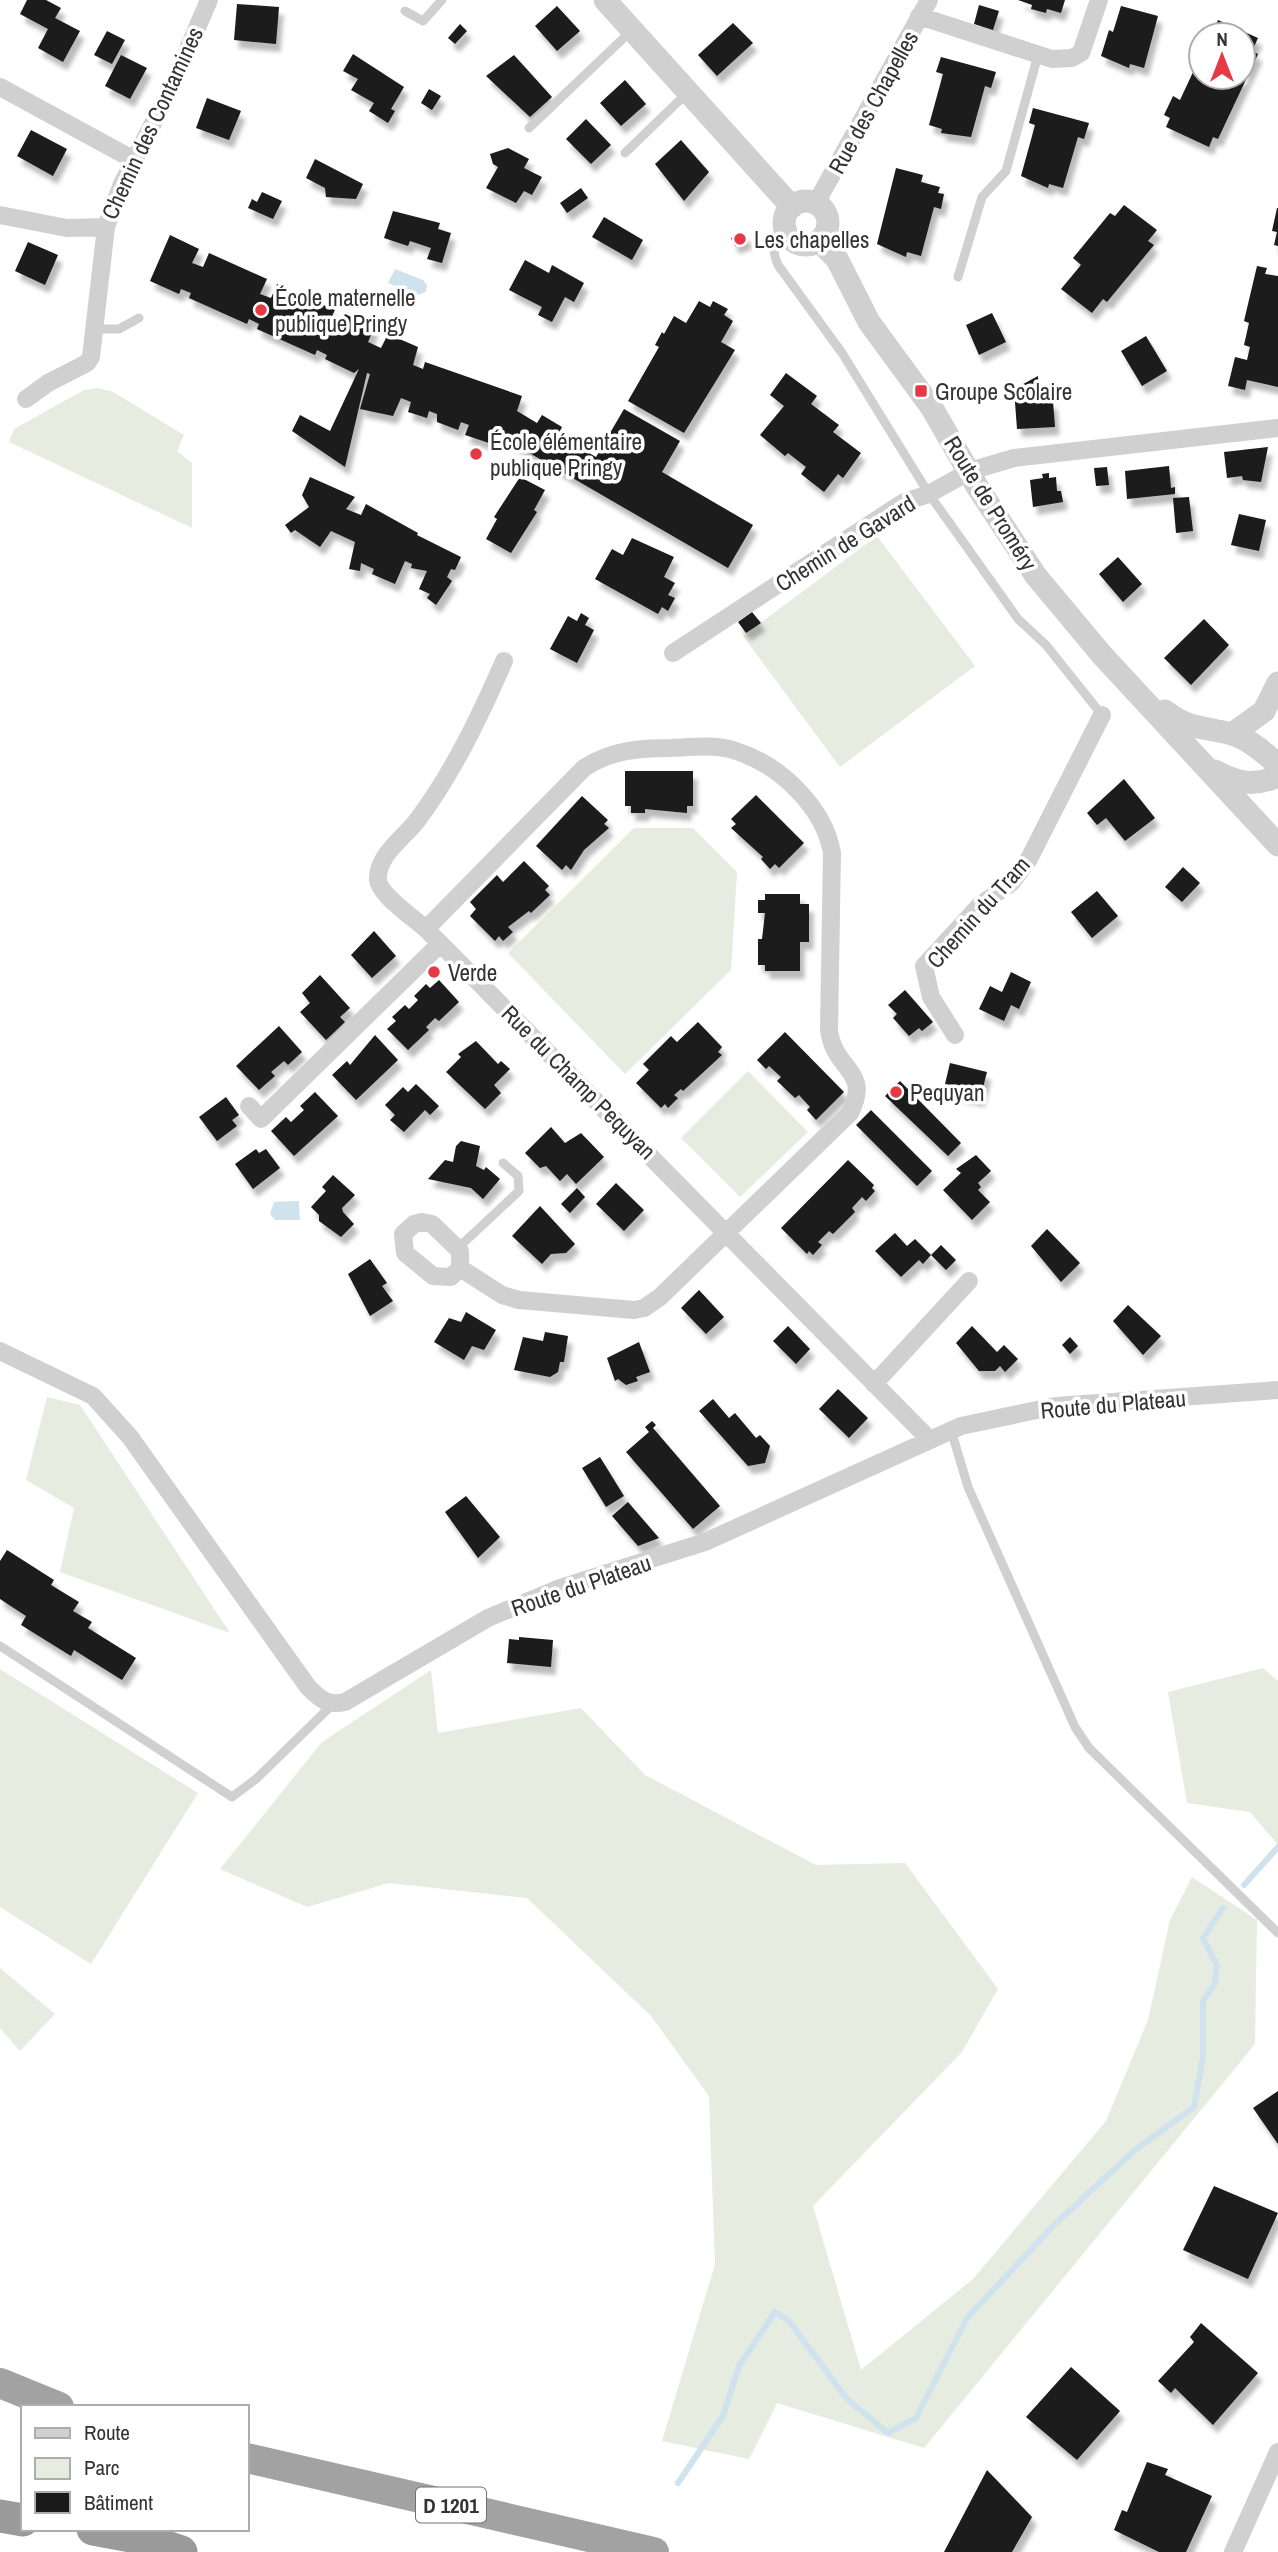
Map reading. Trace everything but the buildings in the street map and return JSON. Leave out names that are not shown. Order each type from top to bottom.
[{"type":"highway","points":[[0,2383],[54,2405]]},
{"type":"highway","points":[[0,2403],[21,2411]]},
{"type":"highway","name":"D 1201","points":[[248,2458],[654,2552]]},
{"type":"highway","name":"D 1201","points":[[248,2477],[574,2552]]},
{"type":"highway","points":[[0,2516],[21,2520]]},
{"type":"highway","points":[[104,2531],[136,2537],[181,2552]]},
{"type":"street","name":"Chemin des Contamines","points":[[0,215],[67,228],[106,228],[113,203],[172,86],[209,0]]},
{"type":"street","points":[[605,0],[792,207]]},
{"type":"street","name":"Rue des Chapelles","points":[[816,203],[929,0]]},
{"type":"street","points":[[919,16],[1038,55],[1063,59],[1081,53],[1099,0]]},
{"type":"street","points":[[0,87],[134,160]]},
{"type":"street","points":[[804,202],[816,203],[824,211],[828,221],[826,232],[819,241],[801,244],[787,233],[785,219],[792,207],[804,202]]},
{"type":"street","points":[[26,399],[48,383],[87,363],[93,351],[106,228]]},
{"type":"street","name":"Route de Proméry","points":[[819,241],[837,259],[869,322],[932,408],[1036,576],[1102,655],[1278,845]]},
{"type":"street","name":"Chemin de Gavard","points":[[673,653],[904,502],[929,494],[970,471],[1014,458],[1278,428]]},
{"type":"street","name":"Route de Proméry","points":[[1102,655],[1177,721],[1213,733],[1232,734],[1262,750],[1278,765]]},
{"type":"street","name":"Rue du Champ Pequyan","points":[[505,661],[436,794],[392,848],[378,879],[382,890],[426,929],[727,1230],[929,1439]]},
{"type":"street","points":[[1232,734],[1264,711],[1278,683]]},
{"type":"street","name":"Chemin du Tram","points":[[955,1035],[931,997],[924,966],[980,905],[1011,883],[1029,859],[1102,715]]},
{"type":"street","points":[[426,929],[584,768],[601,757],[636,748],[718,747],[756,759],[788,779],[830,839],[829,1030],[835,1054],[858,1081],[859,1091],[850,1113],[660,1297],[643,1308],[634,1310],[511,1299],[460,1268]]},
{"type":"street","name":"Route de Proméry","points":[[1203,764],[1235,782],[1261,784],[1278,776]]},
{"type":"street","points":[[249,1107],[261,1119],[440,944]]},
{"type":"street","points":[[429,1222],[458,1248],[463,1259],[460,1268],[451,1277],[433,1276],[405,1253],[403,1234],[414,1224],[429,1222]]},
{"type":"street","points":[[874,1384],[969,1281]]},
{"type":"street","points":[[0,1351],[74,1384],[106,1409],[130,1437],[308,1687],[321,1700],[332,1705]]},
{"type":"street","name":"Route du Plateau","points":[[332,1705],[345,1702],[488,1618],[560,1588],[705,1542],[951,1430],[1013,1413],[1056,1406],[1278,1390]]},
{"type":"street","points":[[1233,2552],[1278,2452]]},
{"type":"lane","points":[[405,11],[423,21],[442,0]]},
{"type":"lane","points":[[529,128],[632,30]]},
{"type":"lane","points":[[958,277],[982,197],[1006,171],[1038,55]]},
{"type":"lane","points":[[625,153],[689,92]]},
{"type":"lane","points":[[787,233],[775,242],[773,248],[778,265],[842,352],[929,494],[1018,619],[1046,645],[1102,715]]},
{"type":"lane","points":[[94,328],[125,328],[139,318]]},
{"type":"lane","points":[[458,1248],[519,1191],[518,1176],[503,1163]]},
{"type":"lane","points":[[951,1430],[968,1487],[1075,1727],[1088,1748],[1278,1933]]},
{"type":"lane","points":[[0,1646],[232,1797],[256,1779],[332,1705]]},
{"type":"green space","points":[[98,388],[113,392],[184,435],[177,451],[192,463],[192,528],[9,442],[14,429],[84,390]]},
{"type":"green space","points":[[877,536],[975,666],[840,767],[743,636]]},
{"type":"green space","points":[[634,828],[693,828],[737,872],[731,970],[625,1074],[508,953]]},
{"type":"green space","points":[[748,1071],[808,1132],[740,1197],[681,1138]]},
{"type":"green space","points":[[47,1397],[80,1405],[230,1633],[60,1572],[74,1508],[26,1480]]},
{"type":"green space","points":[[1263,1668],[1278,1681],[1278,1845],[1250,1812],[1187,1803],[1168,1692]]},
{"type":"green space","points":[[0,1669],[198,1793],[91,1964],[0,1907]]},
{"type":"green space","points":[[431,1670],[438,1733],[581,1708],[645,1775],[816,1865],[905,1863],[998,1989],[962,2052],[813,2206],[861,2370],[973,2279],[1106,2121],[1148,2020],[1170,1920],[1192,1877],[1257,1920],[1255,2044],[924,2448],[777,2403],[749,2459],[662,2441],[715,2264],[709,2096],[651,2016],[527,1898],[389,1883],[307,1907],[220,1869],[322,1742]]},
{"type":"green space","points":[[0,1968],[55,2014],[20,2051],[0,2028]]},
{"type":"water","points":[[395,269],[423,280],[427,285],[426,292],[417,295],[388,283]]},
{"type":"water","points":[[299,1201],[300,1220],[275,1220],[270,1214],[274,1202]]},
{"type":"waterway","points":[[1244,1885],[1278,1847]]},
{"type":"waterway","points":[[678,2483],[723,2416],[739,2366],[775,2312],[789,2321],[847,2399],[888,2433],[916,2418],[967,2318],[1054,2225],[1135,2150],[1194,2107],[1203,2057],[1203,2001],[1215,1983],[1217,1965],[1203,1938],[1223,1908]]},
{"type":"place","name":"Les chapelles","points":[[740,239]]},
{"type":"place","name":"École maternelle publique Pringy","points":[[261,310]]},
{"type":"place","name":"Groupe Scolaire","points":[[921,391]]},
{"type":"place","name":"École élémentaire publique Pringy","points":[[476,454]]},
{"type":"place","name":"Verde","points":[[434,972]]},
{"type":"place","name":"Pequyan","points":[[896,1092]]}]
